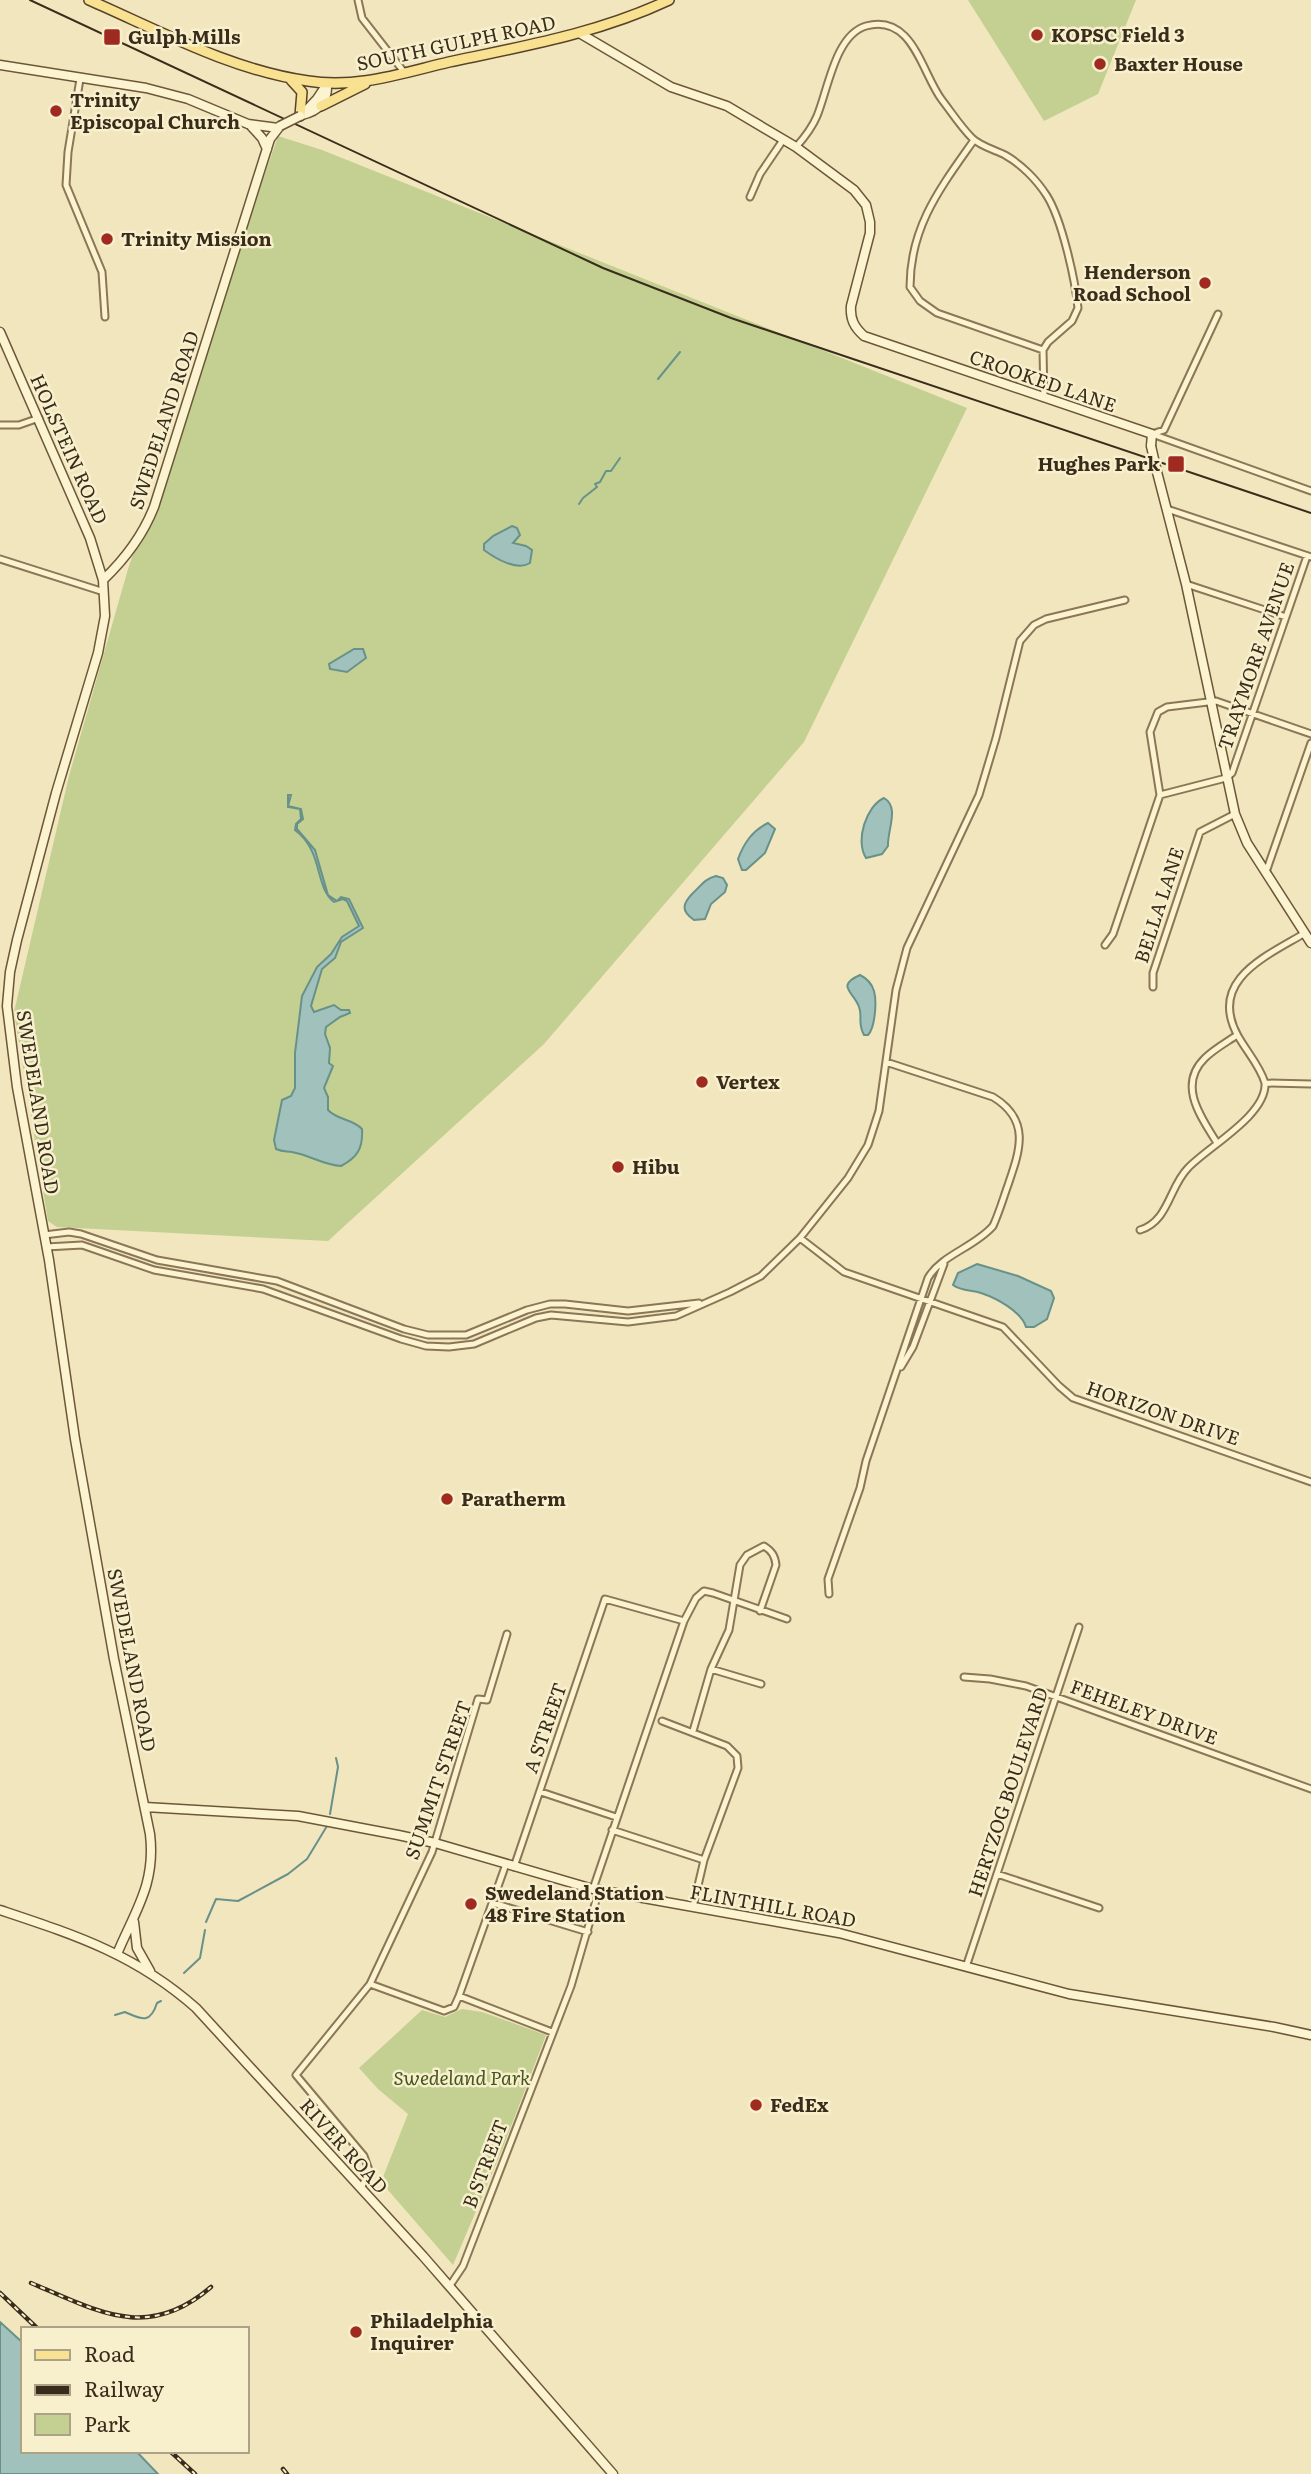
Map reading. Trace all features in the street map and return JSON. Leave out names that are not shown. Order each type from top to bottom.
[{"type":"main road","name":"SOUTH GULPH ROAD","points":[[89,0],[237,65],[327,84],[370,82],[404,72],[580,34],[669,0]]},
{"type":"main road","name":"CROOKED LANE","points":[[580,34],[671,87],[727,106],[796,147],[861,197],[869,214],[870,233],[851,306],[853,323],[857,330],[872,340],[1152,434]]},
{"type":"main road","points":[[0,65],[146,88],[188,99],[248,124],[279,127],[370,82]]},
{"type":"main road","points":[[290,78],[302,92],[301,116]]},
{"type":"main road","points":[[301,116],[327,84]]},
{"type":"main road","points":[[321,106],[327,95],[327,84]]},
{"type":"main road","points":[[248,124],[262,138],[267,149]]},
{"type":"main road","name":"SWEDELAND ROAD","points":[[117,1954],[143,1902],[150,1873],[151,1845],[81,1472],[46,1247],[17,1087],[8,1023],[8,991],[14,954],[42,843],[98,653],[105,616],[103,580],[123,560],[139,537],[154,507],[267,149],[273,133],[279,127]]},
{"type":"main road","name":"HOLSTEIN ROAD","points":[[0,332],[90,538],[103,580]]},
{"type":"main road","points":[[1152,434],[1150,446],[1186,584],[1235,814],[1247,843],[1311,943]]},
{"type":"main road","name":"FLINTHILL ROAD","points":[[145,1807],[298,1816],[435,1843],[596,1890],[852,1936],[1069,1994],[1311,2035]]},
{"type":"main road","name":"RIVER ROAD","points":[[0,1910],[85,1939],[117,1954],[152,1974],[185,1999],[215,2028],[362,2189],[613,2474]]},
{"type":"main road","points":[[134,1920],[136,1948],[152,1974]]},
{"type":"street","points":[[358,0],[362,18],[404,72]]},
{"type":"street","points":[[796,147],[813,125],[842,46],[851,34],[876,24],[897,30],[910,40],[934,89],[974,140],[1008,157],[1028,173],[1045,193],[1058,218],[1078,308],[1072,321],[1043,349],[1044,398]]},
{"type":"street","points":[[80,79],[68,152],[66,185],[102,272],[105,317]]},
{"type":"street","points":[[750,197],[760,174],[783,140]]},
{"type":"street","points":[[974,140],[932,199],[919,229],[910,287],[914,295],[928,308],[1043,349]]},
{"type":"street","points":[[1152,434],[1164,430],[1218,314]]},
{"type":"street","points":[[0,425],[19,425],[38,418]]},
{"type":"street","points":[[1152,434],[1311,491]]},
{"type":"street","points":[[1167,509],[1309,557]]},
{"type":"street","name":"TRAYMORE AVENUE","points":[[1160,795],[1226,778],[1233,773],[1309,557]]},
{"type":"street","points":[[0,559],[104,592]]},
{"type":"street","points":[[1186,584],[1286,617]]},
{"type":"street","points":[[46,1247],[82,1245],[154,1270],[263,1289],[401,1339],[437,1347],[474,1344],[547,1316],[564,1314],[642,1321],[676,1316],[761,1276],[800,1238],[848,1178],[868,1146],[879,1111],[896,990],[907,948],[979,795],[1020,641],[1034,625],[1046,619],[1125,600]]},
{"type":"street","points":[[1105,945],[1113,934],[1160,795],[1150,732],[1158,712],[1167,707],[1210,701],[1254,713],[1311,734]]},
{"type":"street","points":[[1266,873],[1311,743]]},
{"type":"street","name":"BELLA LANE","points":[[1153,987],[1153,974],[1200,832],[1235,814]]},
{"type":"street","points":[[1140,1230],[1159,1218],[1183,1173],[1256,1110],[1264,1095],[1265,1083],[1237,1035],[1232,1021],[1231,1005],[1239,978],[1253,963],[1305,933]]},
{"type":"street","points":[[1217,1143],[1197,1111],[1192,1085],[1196,1070],[1204,1059],[1237,1035]]},
{"type":"street","points":[[829,1594],[828,1579],[929,1276],[993,1226],[1019,1154],[1018,1126],[1002,1103],[993,1097],[886,1062]]},
{"type":"street","points":[[1265,1083],[1311,1084]]},
{"type":"street","points":[[44,1235],[69,1232],[81,1234],[157,1260],[277,1281],[404,1329],[438,1336],[467,1335],[533,1308],[550,1304],[628,1311],[709,1302]]},
{"type":"street","name":"HORIZON DRIVE","points":[[800,1238],[844,1272],[1003,1327],[1073,1398],[1311,1482]]},
{"type":"street","points":[[896,1376],[913,1347],[946,1261]]},
{"type":"street","points":[[693,1731],[711,1670],[729,1630],[740,1564],[747,1555],[764,1546],[775,1558],[776,1565],[760,1611]]},
{"type":"street","name":"B STREET","points":[[449,2287],[463,2266],[588,1933],[596,1890],[616,1817],[684,1621],[696,1598],[704,1591],[733,1600]]},
{"type":"street","name":"A STREET","points":[[459,1996],[493,1903],[541,1791],[605,1599],[684,1621]]},
{"type":"street","points":[[733,1600],[787,1619]]},
{"type":"street","name":"HERTZOG BOULEVARD","points":[[966,1967],[1079,1626]]},
{"type":"street","name":"SUMMIT STREET","points":[[362,2189],[368,2174],[364,2156],[296,2076],[370,1984],[435,1843],[478,1699],[486,1700],[508,1634]]},
{"type":"street","points":[[711,1670],[761,1684]]},
{"type":"street","name":"FEHELEY DRIVE","points":[[964,1677],[1011,1682],[1311,1788]]},
{"type":"street","points":[[662,1721],[727,1746],[737,1756],[738,1768],[704,1860],[693,1907]]},
{"type":"street","points":[[541,1791],[616,1817]]},
{"type":"street","points":[[612,1830],[704,1860]]},
{"type":"street","points":[[997,1874],[1099,1908]]},
{"type":"street","points":[[493,1903],[588,1933]]},
{"type":"street","points":[[370,1984],[444,2011],[454,2007],[459,1996],[552,2032]]},
{"type":"green space","points":[[968,0],[1136,0],[1098,94],[1044,121]]},
{"type":"green space","points":[[278,136],[322,150],[967,408],[804,742],[544,1044],[328,1241],[57,1227],[48,1221],[14,1012],[69,776],[128,569]]},
{"type":"green space","name":"Swedeland Park","points":[[462,2009],[482,2012],[546,2035],[502,2150],[453,2265],[381,2182],[408,2114],[378,2089],[359,2068],[422,2010],[445,2017]]},
{"type":"water","points":[[512,526],[517,528],[520,535],[513,543],[532,550],[530,563],[513,565],[484,550],[484,544],[493,536]]},
{"type":"water","points":[[354,649],[363,649],[366,658],[347,672],[330,669],[329,664]]},
{"type":"water","points":[[884,798],[889,802],[892,813],[888,846],[882,854],[866,858],[862,843],[864,825],[872,808]]},
{"type":"water","points":[[288,806],[301,809],[303,819],[297,824],[297,829],[315,850],[328,895],[311,848],[295,830],[296,824],[301,819],[300,809]]},
{"type":"water","points":[[768,823],[775,829],[765,853],[746,870],[742,870],[738,859],[743,848],[753,834]]},
{"type":"water","points":[[716,876],[723,878],[727,885],[725,892],[711,904],[705,919],[694,920],[685,910],[687,901],[706,881]]},
{"type":"water","points":[[341,897],[349,899],[363,928],[341,942],[335,958],[322,969],[311,1006],[314,1012],[334,1005],[341,1010],[349,1010],[350,1013],[326,1027],[325,1034],[330,1048],[329,1063],[333,1066],[324,1088],[328,1097],[328,1110],[362,1129],[362,1142],[358,1151],[341,1166],[276,1149],[274,1140],[282,1100],[291,1096],[295,1088],[295,1053],[302,996],[317,967],[331,954],[342,937],[359,926],[347,901],[337,901]]},
{"type":"water","points":[[860,975],[873,988],[875,996],[874,1021],[868,1035],[864,1035],[859,1007],[847,986]]},
{"type":"water","points":[[977,1264],[1018,1276],[1051,1291],[1054,1298],[1047,1319],[1034,1327],[1026,1327],[1014,1311],[1001,1302],[953,1285],[958,1273]]},
{"type":"water","points":[[0,2322],[21,2341],[21,2453],[138,2453],[158,2474],[0,2474]]},
{"type":"waterway","points":[[658,379],[680,352]]},
{"type":"waterway","points":[[579,504],[597,487],[595,484],[600,482],[606,471],[611,471],[620,458]]},
{"type":"waterway","points":[[330,1814],[338,1767],[336,1758]]},
{"type":"waterway","points":[[206,1922],[216,1899],[238,1901],[288,1874],[307,1859],[327,1826]]},
{"type":"waterway","points":[[184,1973],[200,1958],[205,1930]]},
{"type":"waterway","points":[[115,2015],[125,2012],[140,2018],[148,2017],[161,2001]]},
{"type":"tram line","points":[[30,0],[603,268],[731,318],[1311,513]]},
{"type":"railway","points":[[31,2283],[101,2311],[144,2317],[165,2314],[188,2304],[211,2287]]},
{"type":"railway","points":[[0,2293],[36,2327]]},
{"type":"railway","points":[[172,2453],[195,2474]]},
{"type":"railway","points":[[283,2469],[287,2474]]},
{"type":"place","name":"KOPSC Field 3","points":[[1037,35]]},
{"type":"place","name":"Gulph Mills","points":[[112,37]]},
{"type":"place","name":"Baxter House","points":[[1100,64]]},
{"type":"place","name":"Trinity Episcopal Church","points":[[56,111]]},
{"type":"place","name":"Trinity Mission","points":[[107,239]]},
{"type":"place","name":"Henderson Road School","points":[[1205,283]]},
{"type":"place","name":"Hughes Park","points":[[1176,464]]},
{"type":"place","name":"Vertex","points":[[702,1082]]},
{"type":"place","name":"Hibu","points":[[618,1167]]},
{"type":"place","name":"Paratherm","points":[[447,1499]]},
{"type":"place","name":"Swedeland Station 48 Fire Station","points":[[471,1904]]},
{"type":"place","name":"FedEx","points":[[756,2105]]},
{"type":"place","name":"Philadelphia Inquirer","points":[[356,2332]]}]
